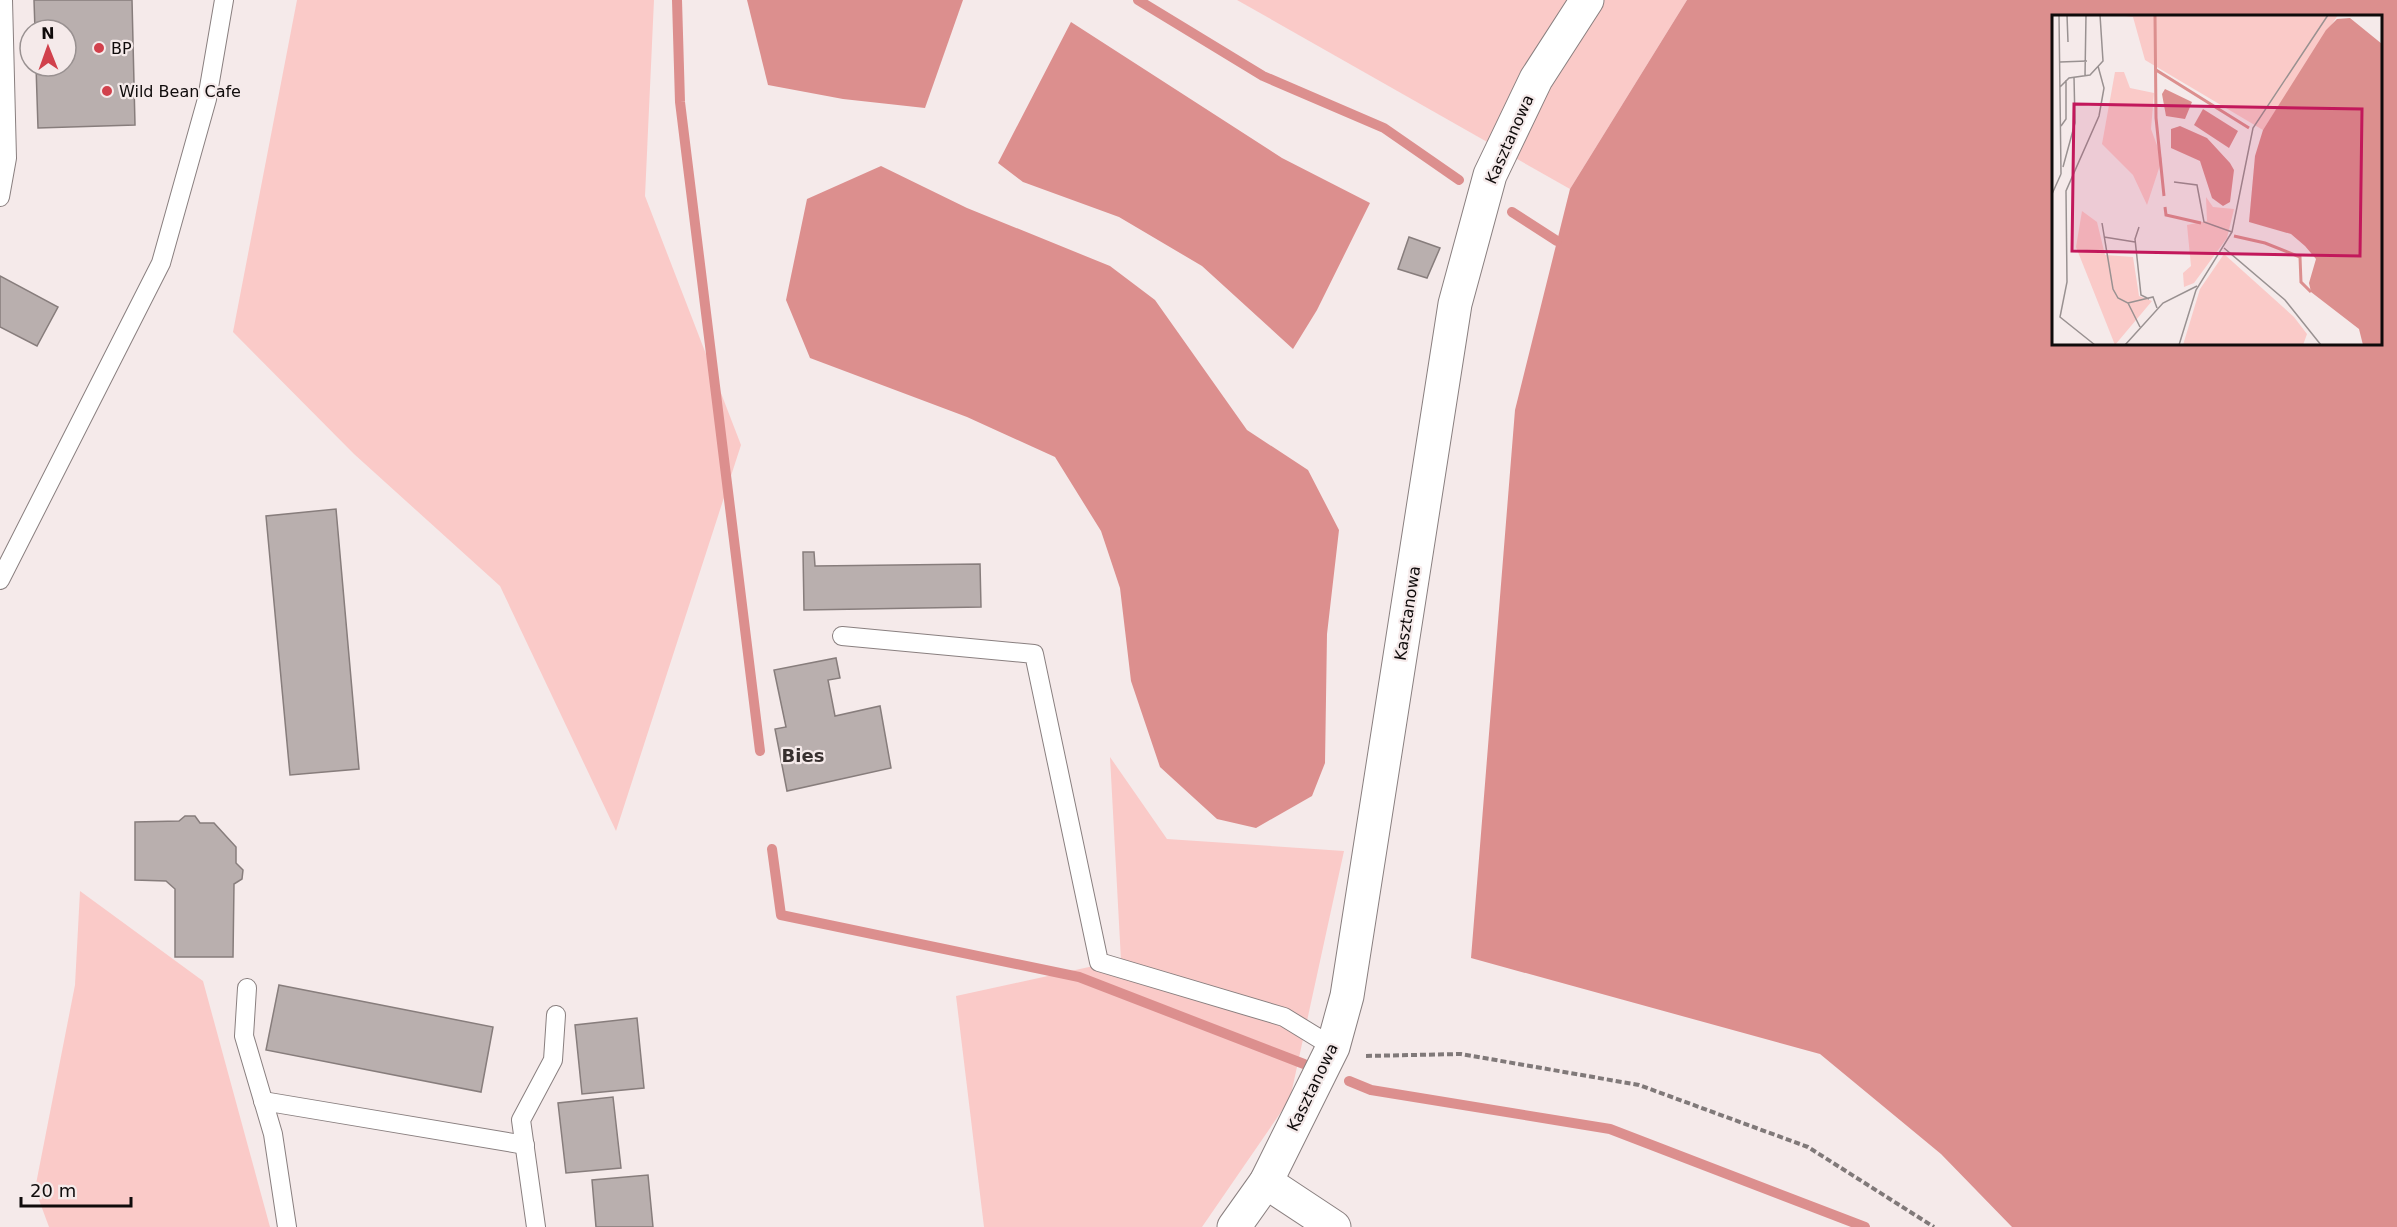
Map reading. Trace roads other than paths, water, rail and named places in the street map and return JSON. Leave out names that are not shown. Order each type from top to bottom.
[{"type":"street","name":"Kasztanowa","points":[[1234,1227],[1266,1182],[1333,1047],[1347,996],[1455,304],[1491,175],[1536,79],[1587,0]]},
{"type":"street","points":[[1266,1182],[1334,1227]]},
{"type":"lane","points":[[0,197],[7,158],[3,0]]},
{"type":"lane","points":[[0,580],[161,263],[207,99],[224,0]]},
{"type":"lane","points":[[842,636],[1034,654],[1099,962],[1284,1017],[1333,1047]]},
{"type":"lane","points":[[247,988],[244,1036],[273,1134],[287,1227]]},
{"type":"lane","points":[[536,1227],[521,1120],[553,1060],[556,1015]]},
{"type":"lane","points":[[263,1101],[525,1145]]},
{"type":"waterway","points":[[677,0],[680,102],[760,751]]},
{"type":"waterway","points":[[1138,0],[1263,76],[1384,128],[1459,180]]},
{"type":"waterway","points":[[1512,212],[1557,241]]},
{"type":"waterway","points":[[772,849],[781,915],[1079,977],[1304,1064]]},
{"type":"waterway","points":[[1349,1081],[1371,1090],[1610,1129],[1865,1227]]},
{"type":"place","name":"BP","points":[[99,48]]},
{"type":"place","name":"Wild Bean Cafe","points":[[107,91]]},
{"type":"district","name":"Bies","points":[[803,756]]}]
